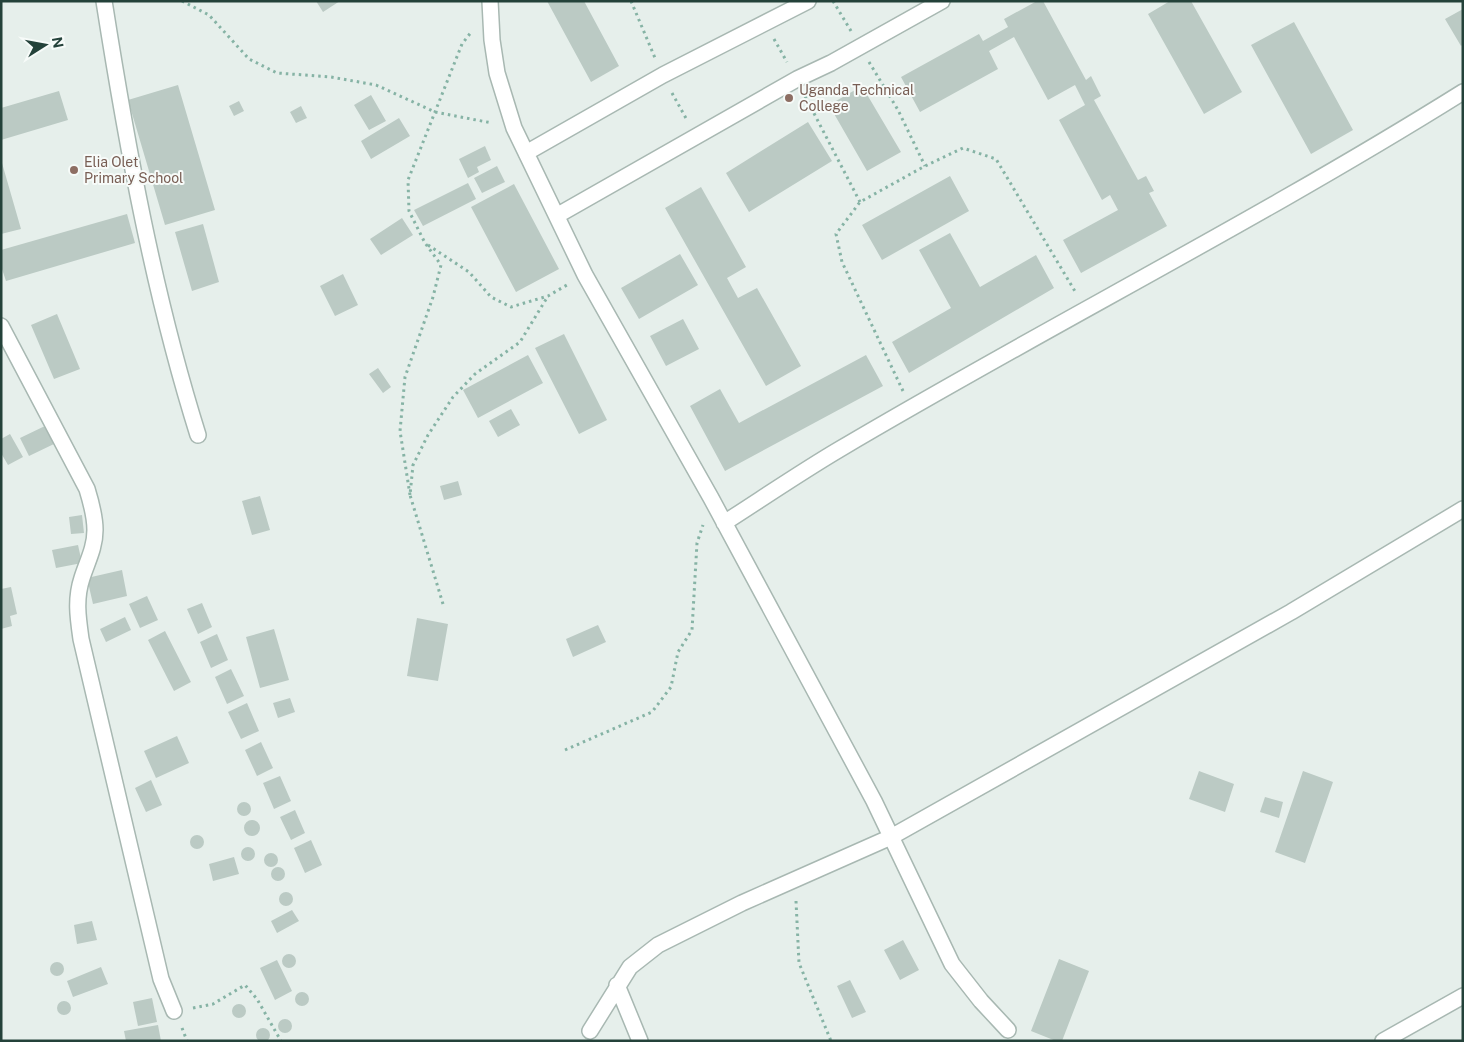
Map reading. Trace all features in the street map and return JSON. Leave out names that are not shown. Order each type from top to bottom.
[{"type":"street","points":[[104,1],[122,115],[156,276],[181,383],[198,435]]},
{"type":"street","points":[[526,153],[662,75],[808,1]]},
{"type":"street","points":[[558,215],[797,79],[942,1]]},
{"type":"street","points":[[490,4],[492,40],[497,73],[514,128],[558,215],[585,275],[711,498],[892,837],[952,964],[981,1001],[1008,1030]]},
{"type":"street","points":[[724,522],[839,449],[1382,142],[1463,92]]},
{"type":"street","points":[[1,326],[87,488],[94,513],[94,548],[82,577],[78,596],[81,639],[151,936],[162,979],[174,1011]]},
{"type":"street","points":[[590,1032],[617,985],[630,967],[658,945],[742,903],[892,837],[1290,612],[1463,510]]},
{"type":"street","points":[[617,985],[640,1041]]},
{"type":"street","points":[[1384,1041],[1463,996]]},
{"type":"path","points":[[182,1],[209,15],[249,59],[277,73],[331,77],[376,85],[435,112],[514,128]]},
{"type":"path","points":[[833,1],[898,110],[925,166]]},
{"type":"path","points":[[443,604],[410,495],[400,431],[405,377],[433,297],[441,265],[425,243],[409,211],[408,180],[462,44],[490,4]]},
{"type":"path","points":[[765,24],[797,79],[860,202]]},
{"type":"path","points":[[912,409],[842,262],[836,234],[860,202],[925,166],[963,148],[996,158],[1086,311]]},
{"type":"path","points":[[425,243],[469,272],[491,297],[511,307],[548,296],[585,275]]},
{"type":"path","points":[[410,495],[414,464],[428,435],[453,397],[475,374],[520,342],[548,296]]},
{"type":"path","points":[[565,750],[652,712],[671,687],[678,652],[692,630],[697,543],[711,498]]},
{"type":"path","points":[[795,881],[800,962],[831,1041]]},
{"type":"path","points":[[174,1011],[213,1004],[245,985],[257,999],[281,1041]]},
{"type":"building","points":[[316,1],[340,1],[323,12]]},
{"type":"building","points":[[547,1],[584,1],[619,66],[591,82]]},
{"type":"building","points":[[1037,1],[1043,1],[1086,80],[1091,76],[1101,96],[1094,100],[1138,180],[1146,176],[1154,191],[1149,193],[1167,226],[1081,273],[1063,240],[1118,210],[1110,195],[1102,200],[1059,120],[1085,105],[1075,85],[1048,100],[1014,37],[989,51],[998,69],[920,112],[901,77],[979,34],[983,41],[1008,27],[1004,19]]},
{"type":"building","points":[[1170,1],[1191,1],[1242,92],[1204,114],[1148,14]]},
{"type":"building","points":[[1463,9],[1463,44],[1461,46],[1445,19]]},
{"type":"building","points":[[1294,22],[1353,130],[1311,154],[1251,45]]},
{"type":"building","points":[[178,85],[215,210],[165,225],[128,100]]},
{"type":"building","points":[[862,86],[901,152],[867,171],[829,105]]},
{"type":"building","points":[[59,91],[68,120],[1,140],[1,108]]},
{"type":"building","points":[[371,95],[386,121],[369,130],[354,105]]},
{"type":"building","points":[[239,101],[244,111],[234,116],[229,106]]},
{"type":"building","points":[[301,106],[307,118],[296,123],[290,112]]},
{"type":"building","points":[[399,118],[410,136],[371,159],[361,141]]},
{"type":"building","points":[[808,122],[832,161],[749,212],[726,173]]},
{"type":"building","points":[[485,146],[491,160],[477,167],[479,172],[468,178],[459,159]]},
{"type":"building","points":[[1,164],[21,229],[1,234]]},
{"type":"building","points":[[497,166],[505,182],[482,193],[474,178]]},
{"type":"building","points":[[950,176],[969,211],[882,260],[862,225]]},
{"type":"building","points":[[468,183],[476,199],[423,226],[414,210]]},
{"type":"building","points":[[514,184],[559,269],[516,292],[471,207]]},
{"type":"building","points":[[701,187],[746,267],[727,278],[738,298],[757,288],[801,366],[766,386],[665,208]]},
{"type":"building","points":[[127,214],[135,243],[6,281],[1,266],[1,250]]},
{"type":"building","points":[[402,218],[413,235],[381,255],[370,239]]},
{"type":"building","points":[[203,224],[219,282],[192,291],[175,232]]},
{"type":"building","points":[[950,233],[980,287],[1036,255],[1054,288],[909,373],[892,342],[951,308],[919,250]]},
{"type":"building","points":[[680,254],[698,285],[639,319],[621,288]]},
{"type":"building","points":[[343,274],[358,305],[335,316],[320,286]]},
{"type":"building","points":[[57,314],[80,369],[54,379],[31,325]]},
{"type":"building","points":[[683,319],[699,349],[666,366],[650,336]]},
{"type":"building","points":[[564,334],[607,420],[579,434],[535,348]]},
{"type":"building","points":[[528,355],[543,383],[478,418],[463,390]]},
{"type":"building","points":[[866,355],[883,386],[725,471],[690,406],[720,389],[739,423]]},
{"type":"building","points":[[378,368],[391,387],[383,393],[369,374]]},
{"type":"building","points":[[511,409],[520,425],[498,437],[489,421]]},
{"type":"building","points":[[47,425],[56,443],[29,456],[20,438]]},
{"type":"building","points":[[10,434],[23,457],[8,465],[1,453],[1,439]]},
{"type":"building","points":[[458,481],[462,495],[444,500],[440,486]]},
{"type":"building","points":[[260,496],[270,530],[252,535],[242,501]]},
{"type":"building","points":[[82,515],[84,533],[71,534],[69,517]]},
{"type":"building","points":[[78,545],[82,563],[56,568],[52,550]]},
{"type":"building","points":[[122,570],[127,596],[93,604],[87,578]]},
{"type":"building","points":[[11,587],[17,614],[10,616],[12,626],[1,629],[1,589]]},
{"type":"building","points":[[147,596],[158,620],[140,628],[129,604]]},
{"type":"building","points":[[202,603],[212,627],[198,634],[187,609]]},
{"type":"building","points":[[125,617],[131,630],[106,642],[100,629]]},
{"type":"building","points":[[417,618],[448,624],[438,681],[407,676]]},
{"type":"building","points":[[598,625],[606,642],[573,657],[566,639]]},
{"type":"building","points":[[274,629],[289,680],[260,688],[246,637]]},
{"type":"building","points":[[165,631],[191,682],[174,691],[148,640]]},
{"type":"building","points":[[217,634],[228,660],[211,668],[200,642]]},
{"type":"building","points":[[231,669],[244,696],[227,704],[215,677]]},
{"type":"building","points":[[290,698],[295,712],[278,718],[273,703]]},
{"type":"building","points":[[247,703],[259,731],[241,739],[228,712]]},
{"type":"building","points":[[177,736],[189,763],[156,778],[144,751]]},
{"type":"building","points":[[261,742],[273,768],[257,776],[245,750]]},
{"type":"building","points":[[1199,771],[1234,784],[1225,812],[1189,799]]},
{"type":"building","points":[[1303,771],[1333,782],[1305,863],[1275,852]]},
{"type":"building","points":[[280,776],[291,801],[274,809],[263,783]]},
{"type":"building","points":[[151,780],[162,805],[146,812],[135,788]]},
{"type":"building","points":[[1265,797],[1283,802],[1279,818],[1260,812]]},
{"type":"building","points":[[244,802],[249,804],[251,809],[249,814],[244,816],[239,814],[237,809],[239,804]]},
{"type":"building","points":[[295,810],[305,833],[291,840],[280,817]]},
{"type":"building","points":[[252,820],[258,822],[260,828],[258,834],[252,836],[246,834],[244,828],[246,822]]},
{"type":"building","points":[[197,835],[202,837],[204,842],[202,847],[197,849],[192,847],[190,842],[192,837]]},
{"type":"building","points":[[311,840],[322,865],[305,873],[294,848]]},
{"type":"building","points":[[248,847],[253,849],[255,854],[253,859],[248,861],[243,859],[241,854],[243,849]]},
{"type":"building","points":[[271,853],[276,855],[278,860],[276,865],[271,867],[266,865],[264,860],[266,855]]},
{"type":"building","points":[[234,857],[239,874],[213,881],[209,864]]},
{"type":"building","points":[[278,867],[283,869],[285,874],[283,879],[278,881],[273,879],[271,874],[273,869]]},
{"type":"building","points":[[286,892],[291,894],[293,899],[291,904],[286,906],[281,904],[279,899],[281,894]]},
{"type":"building","points":[[292,910],[299,921],[277,933],[271,921]]},
{"type":"building","points":[[92,921],[97,940],[77,944],[74,925]]},
{"type":"building","points":[[903,940],[919,970],[900,980],[884,950]]},
{"type":"building","points":[[289,954],[294,956],[296,961],[294,966],[289,968],[284,966],[282,961],[284,956]]},
{"type":"building","points":[[1059,959],[1089,971],[1062,1041],[1056,1041],[1031,1031]]},
{"type":"building","points":[[277,960],[292,991],[275,1000],[260,968]]},
{"type":"building","points":[[57,962],[62,964],[64,969],[62,974],[57,976],[52,974],[50,969],[52,964]]},
{"type":"building","points":[[101,967],[108,984],[73,997],[67,981]]},
{"type":"building","points":[[850,980],[866,1012],[852,1018],[837,986]]},
{"type":"building","points":[[302,992],[307,994],[309,999],[307,1004],[302,1006],[297,1004],[295,999],[297,994]]},
{"type":"building","points":[[152,998],[157,1022],[138,1026],[133,1002]]},
{"type":"building","points":[[64,1001],[69,1003],[71,1008],[69,1013],[64,1015],[59,1013],[57,1008],[59,1003]]},
{"type":"building","points":[[239,1004],[244,1006],[246,1011],[244,1016],[239,1018],[234,1016],[232,1011],[234,1006]]},
{"type":"building","points":[[285,1019],[290,1021],[292,1026],[290,1031],[285,1033],[280,1031],[278,1026],[280,1021]]},
{"type":"building","points":[[158,1025],[161,1041],[126,1041],[124,1031]]},
{"type":"building","points":[[263,1028],[268,1030],[270,1035],[268,1040],[263,1042],[258,1040],[256,1035],[258,1030]]},
{"type":"place","name":"Uganda Technical College","points":[[789,98]]},
{"type":"place","name":"Elia Olet Primary School","points":[[74,170]]}]
